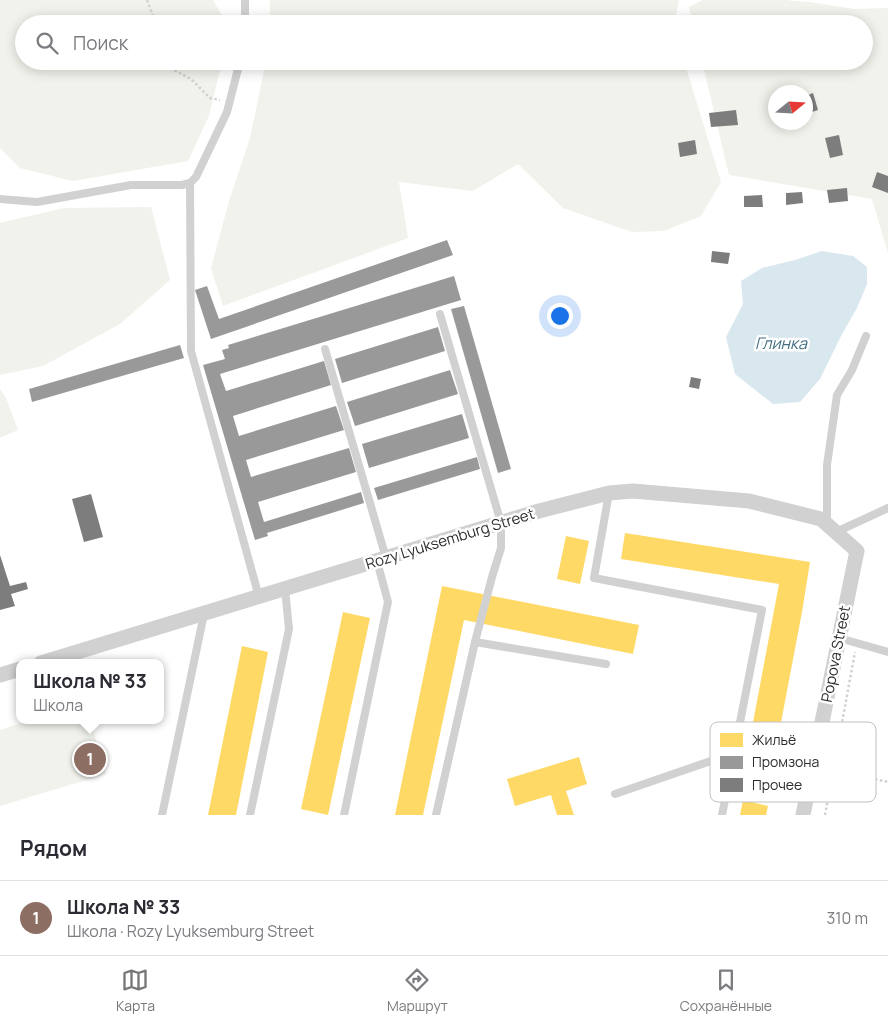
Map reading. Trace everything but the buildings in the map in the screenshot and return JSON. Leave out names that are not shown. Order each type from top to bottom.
[{"type":"street","name":"Rozy Lyuksemburg Street","points":[[54,659],[501,523],[609,493],[633,491],[749,501],[821,519],[857,551]]},
{"type":"street","name":"Popova Street","points":[[822,722],[857,551]]},
{"type":"street","points":[[0,675],[16,670]]},
{"type":"street","name":"Popova Street","points":[[803,815],[806,802]]},
{"type":"lane","points":[[245,0],[245,15]]},
{"type":"lane","points":[[0,199],[37,202],[131,185],[182,185],[190,183],[196,177],[227,112],[238,70]]},
{"type":"lane","points":[[190,183],[191,352],[259,597]]},
{"type":"lane","points":[[436,815],[475,642],[501,548],[501,523],[440,314]]},
{"type":"lane","points":[[866,336],[852,370],[836,395],[827,465],[832,528],[888,508]]},
{"type":"lane","points":[[325,349],[382,559],[388,602],[344,815]]},
{"type":"lane","points":[[609,493],[594,578],[762,610],[740,722]]},
{"type":"lane","points":[[250,815],[289,629],[285,589]]},
{"type":"lane","points":[[162,815],[204,614]]},
{"type":"lane","points":[[839,638],[888,652]]},
{"type":"lane","points":[[475,642],[606,664]]},
{"type":"lane","points":[[614,794],[710,761]]},
{"type":"lane","points":[[722,815],[725,802]]},
{"type":"path","points":[[147,0],[153,15]]},
{"type":"path","points":[[174,70],[191,79],[210,98],[229,102]]},
{"type":"path","points":[[842,722],[856,644]]},
{"type":"path","points":[[825,815],[828,802]]},
{"type":"shaded area","points":[[0,0],[213,0],[222,15],[15,15],[15,70],[220,70],[209,116],[188,161],[73,181],[20,168],[0,148]]},
{"type":"shaded area","points":[[270,0],[679,0],[676,15],[270,15]]},
{"type":"shaded area","points":[[703,0],[784,0],[854,9],[888,8],[888,253],[872,199],[729,175],[704,70],[873,70],[873,15],[691,15],[689,7]]},
{"type":"shaded area","points":[[264,70],[687,70],[721,182],[701,216],[664,231],[632,232],[563,208],[518,164],[473,191],[399,182],[408,238],[223,306],[211,268],[229,201],[250,138]]},
{"type":"shaded area","points":[[151,207],[170,280],[120,324],[43,366],[0,375],[0,223],[64,208]]},
{"type":"shaded area","points":[[0,389],[6,398],[18,430],[0,438]]},
{"type":"shaded area","points":[[19,724],[91,724],[106,774],[0,806],[0,730]]},
{"type":"water","name":"Глинка","points":[[822,251],[853,256],[867,267],[867,284],[857,308],[820,379],[800,402],[773,404],[735,374],[726,337],[743,304],[741,281],[762,268]]},
{"type":"place","name":"Школа № 33","points":[[90,759]]}]
